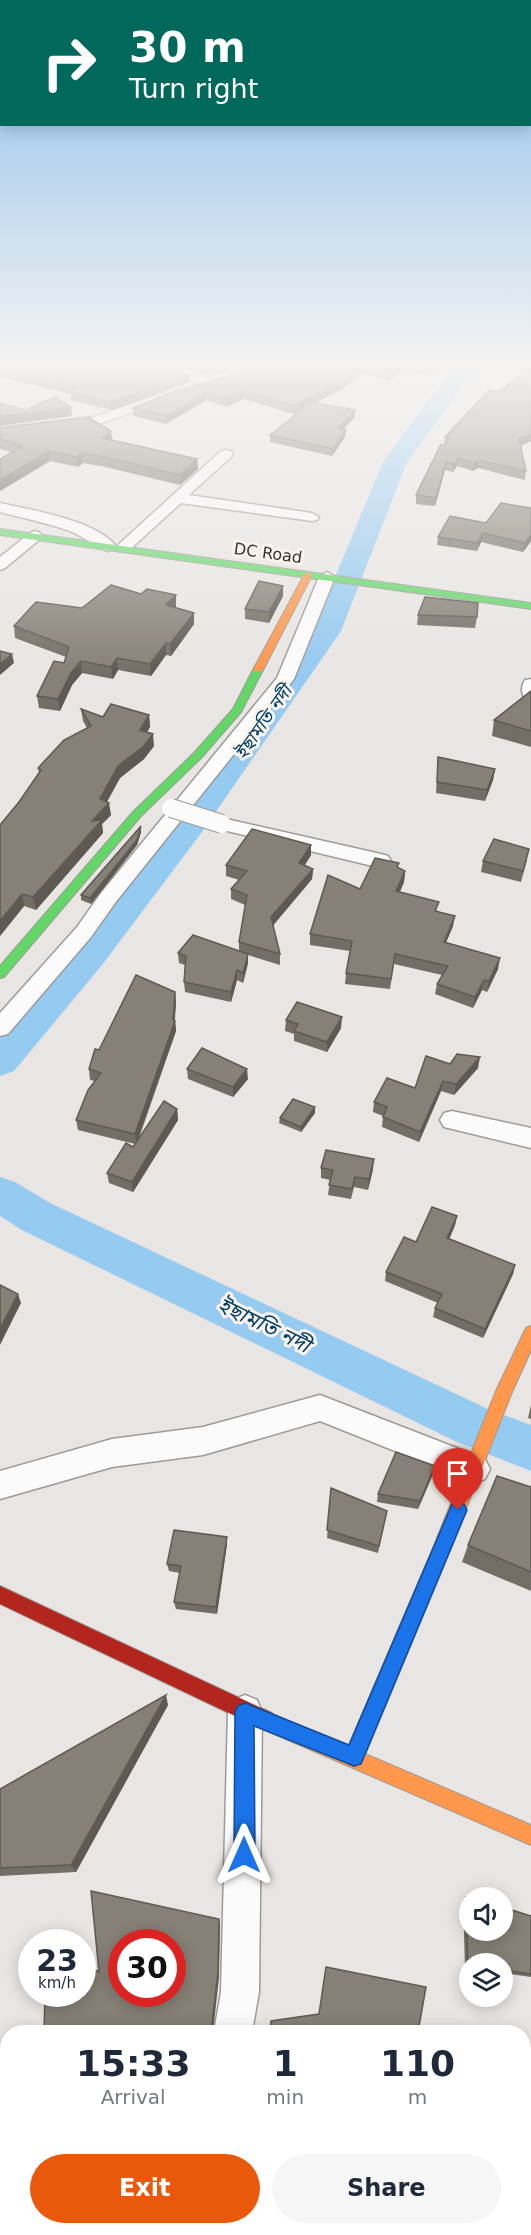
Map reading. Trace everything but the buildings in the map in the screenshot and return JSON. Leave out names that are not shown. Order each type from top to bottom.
[{"type":"street","points":[[0,507],[98,537],[116,547],[180,498],[213,466]]},
{"type":"street","points":[[180,498],[312,517]]},
{"type":"street","name":"DC Road","points":[[0,532],[531,606]]},
{"type":"street","points":[[0,564],[35,537]]},
{"type":"street","points":[[0,974],[51,918],[87,871],[150,802],[198,755],[237,710],[317,576]]},
{"type":"street","points":[[0,1028],[84,932],[108,898],[285,680],[317,576]]},
{"type":"street","points":[[531,684],[531,695]]},
{"type":"street","points":[[150,802],[287,841],[381,861]]},
{"type":"street","points":[[452,1120],[531,1138]]},
{"type":"street","points":[[354,1757],[476,1468],[504,1391],[531,1333]]},
{"type":"street","points":[[0,1485],[112,1453],[203,1442],[320,1408],[476,1468]]},
{"type":"street","points":[[0,1595],[245,1712],[531,1835]]},
{"type":"street","points":[[234,2025],[240,1992],[245,1712]]},
{"type":"waterway","name":"ইছামতি নদী","points":[[0,1061],[89,956],[187,829],[327,631],[393,466]]},
{"type":"waterway","name":"ইছামতি নদী","points":[[0,1194],[37,1217],[472,1425],[531,1448]]},
{"type":"traffic: fast","points":[[0,532],[531,606]]},
{"type":"traffic: fast","points":[[0,974],[137,814],[198,755],[237,710],[258,670]]},
{"type":"traffic: slow","points":[[258,670],[308,575]]},
{"type":"traffic: slow","points":[[446,1538],[504,1391],[531,1333]]},
{"type":"traffic: slow","points":[[265,1720],[531,1835]]},
{"type":"traffic: jam","points":[[354,1757],[446,1538]]},
{"type":"traffic: jam","points":[[0,1595],[265,1720]]},
{"type":"route","points":[[244,1855],[245,1712],[354,1757],[458,1510]]}]
